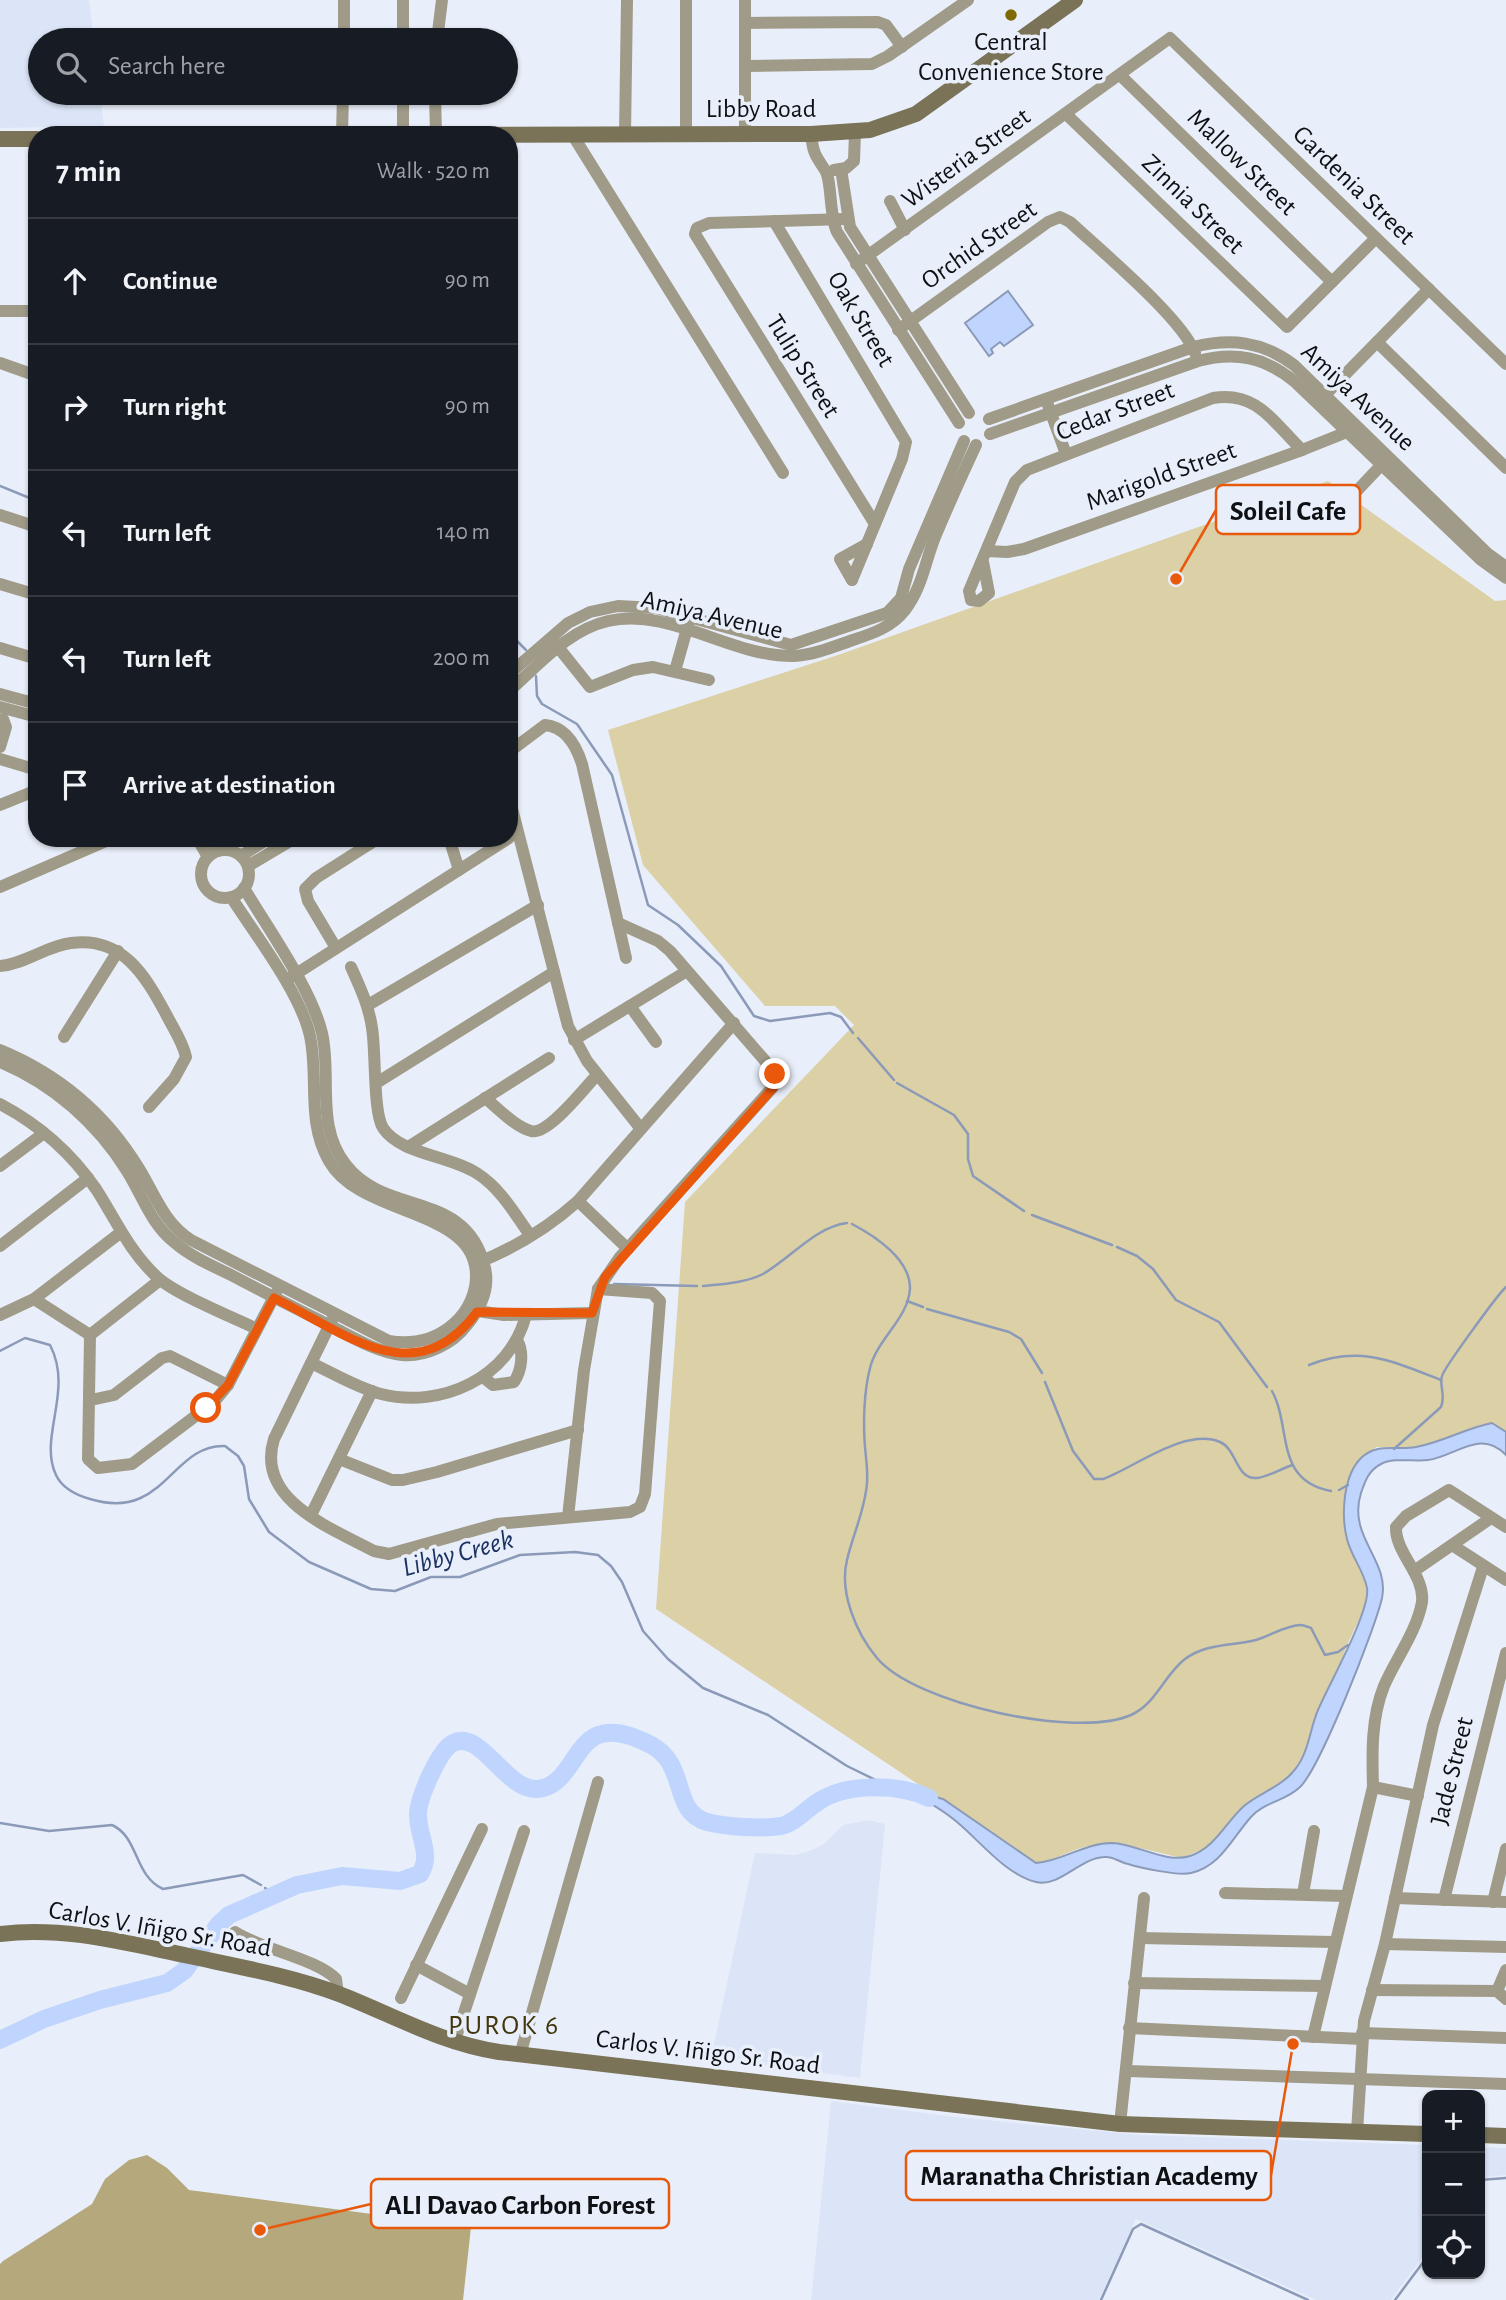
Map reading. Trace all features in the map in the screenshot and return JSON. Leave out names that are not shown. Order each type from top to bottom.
[{"type":"main road","name":"Libby Road","points":[[518,134],[811,134],[855,132],[894,124],[916,114],[1075,0]]},
{"type":"main road","points":[[0,139],[28,139]]},
{"type":"main road","name":"Carlos V. Iñigo Sr. Road","points":[[0,1934],[28,1931],[76,1933],[283,1976],[338,1994],[454,2043],[520,2054],[1120,2124],[1422,2134]]},
{"type":"main road","points":[[1485,2135],[1506,2136]]},
{"type":"street","points":[[344,0],[344,28]]},
{"type":"street","points":[[402,0],[403,28]]},
{"type":"street","points":[[441,28],[442,0]]},
{"type":"street","points":[[443,28],[450,0]]},
{"type":"street","points":[[625,134],[627,0]]},
{"type":"street","points":[[686,0],[686,134]]},
{"type":"street","points":[[745,0],[745,134]]},
{"type":"street","points":[[745,66],[862,66],[880,61],[961,2]]},
{"type":"street","points":[[745,23],[878,22],[886,25],[902,47]]},
{"type":"street","name":"Wisteria Street","points":[[856,264],[1170,38]]},
{"type":"street","name":"Gardenia Street","points":[[1170,38],[1506,364]]},
{"type":"street","name":"Mallow Street","points":[[1120,75],[1332,282]]},
{"type":"street","points":[[342,126],[343,105]]},
{"type":"street","points":[[403,105],[403,126]]},
{"type":"street","points":[[438,105],[442,126]]},
{"type":"street","points":[[438,126],[441,105]]},
{"type":"street","name":"Zinnia Street","points":[[1066,114],[1287,327],[1332,282]]},
{"type":"street","points":[[826,170],[851,165],[856,156],[855,132]]},
{"type":"street","points":[[572,134],[783,473]]},
{"type":"street","points":[[811,134],[814,154],[826,170],[832,219],[856,264],[959,423],[959,433],[970,443],[986,440],[990,434],[989,419],[979,412],[969,413],[959,423]]},
{"type":"street","points":[[841,169],[846,219],[969,413]]},
{"type":"street","points":[[890,201],[905,230]]},
{"type":"street","name":"Orchid Street","points":[[898,330],[1060,213],[1144,292],[1192,347],[1198,361]]},
{"type":"street","points":[[774,221],[846,219]]},
{"type":"street","name":"Tulip Street","points":[[774,221],[709,223],[700,225],[696,231],[698,241],[875,524]]},
{"type":"street","name":"Oak Street","points":[[774,221],[906,442],[875,524]]},
{"type":"street","points":[[1332,282],[1376,238]]},
{"type":"street","points":[[1321,399],[1429,289]]},
{"type":"street","points":[[0,311],[28,312]]},
{"type":"street","name":"Amiya Avenue","points":[[989,419],[1192,347],[1239,341],[1265,348],[1294,365],[1321,399],[1481,560],[1506,578]]},
{"type":"street","points":[[1377,342],[1506,468]]},
{"type":"street","name":"Amiya Avenue","points":[[990,434],[1198,361],[1234,355],[1257,360],[1287,375],[1321,399]]},
{"type":"street","points":[[0,363],[28,373]]},
{"type":"street","name":"Cedar Street","points":[[985,556],[1011,491],[1021,475],[1036,466],[1213,398],[1230,395],[1245,397],[1301,450]]},
{"type":"street","points":[[1046,399],[1066,454]]},
{"type":"street","name":"Marigold Street","points":[[985,556],[1024,549],[1301,450],[1351,428]]},
{"type":"street","name":"Amiya Avenue","points":[[518,668],[554,642],[584,629],[620,619],[736,628],[790,656],[812,653],[878,631],[923,579],[928,541],[970,443]]},
{"type":"street","points":[[1353,495],[1385,461]]},
{"type":"street","name":"Amiya Avenue","points":[[1385,461],[1506,567]]},
{"type":"street","points":[[0,516],[28,524]]},
{"type":"street","points":[[867,544],[875,524]]},
{"type":"street","points":[[0,584],[28,592]]},
{"type":"street","points":[[675,671],[689,624]]},
{"type":"street","name":"Amiya Avenue","points":[[689,624],[726,644],[772,648]]},
{"type":"street","points":[[554,642],[590,687],[644,668],[675,671],[709,680]]},
{"type":"street","name":"Amiya Avenue","points":[[518,681],[554,642]]},
{"type":"street","points":[[0,648],[28,656]]},
{"type":"street","points":[[3,708],[28,705]]},
{"type":"street","points":[[3,708],[28,715]]},
{"type":"street","points":[[0,747],[6,727],[3,708]]},
{"type":"street","points":[[518,745],[545,725],[555,727],[575,744],[582,764],[625,958]]},
{"type":"street","points":[[0,759],[28,767]]},
{"type":"street","points":[[0,805],[28,793]]},
{"type":"street","points":[[0,887],[92,847]]},
{"type":"street","points":[[206,847],[213,854]]},
{"type":"street","points":[[212,847],[213,854]]},
{"type":"street","points":[[244,861],[259,847]]},
{"type":"street","points":[[244,861],[275,847]]},
{"type":"street","points":[[336,948],[302,888],[365,847]]},
{"type":"street","points":[[452,847],[459,870]]},
{"type":"street","points":[[290,978],[495,847]]},
{"type":"street","points":[[516,847],[538,905],[554,972],[575,1040],[597,1074],[641,1129]]},
{"type":"street","points":[[230,850],[244,861],[248,877],[244,888],[232,897],[216,896],[204,886],[201,871],[213,854],[230,850]]},
{"type":"street","points":[[0,1062],[17,1069],[59,1097],[101,1135],[128,1172],[155,1222],[171,1240],[332,1320],[378,1349],[414,1355],[454,1338],[472,1311],[486,1279],[478,1263],[470,1234],[455,1220],[435,1209],[377,1190],[345,1165],[332,1138],[328,1122],[322,1032],[290,978],[244,888]]},
{"type":"street","points":[[232,897],[290,978]]},
{"type":"street","points":[[368,1006],[538,905]]},
{"type":"street","points":[[568,1517],[592,1313],[598,1289],[628,1249],[776,1083],[773,1070],[734,1023],[658,941],[618,923]]},
{"type":"street","points":[[0,966],[68,943],[96,943],[118,951],[136,964],[186,1057],[174,1079],[149,1107]]},
{"type":"street","points":[[64,1037],[118,951]]},
{"type":"street","points":[[351,967],[368,1006],[378,1082],[377,1115],[382,1126],[399,1144],[441,1156],[481,1175],[530,1235]]},
{"type":"street","points":[[575,1040],[687,971]]},
{"type":"street","points":[[378,1082],[554,972]]},
{"type":"street","points":[[630,1006],[656,1042]]},
{"type":"street","points":[[478,1263],[530,1235],[578,1201],[734,1023]]},
{"type":"street","points":[[0,1050],[43,1071],[93,1109],[125,1147],[166,1218],[182,1234],[277,1292]]},
{"type":"street","points":[[408,1147],[550,1058]]},
{"type":"street","points":[[485,1098],[528,1130],[538,1134],[597,1074]]},
{"type":"street","points":[[0,1104],[44,1133],[88,1178],[120,1233],[160,1280],[257,1329]]},
{"type":"street","points":[[0,1166],[44,1133]]},
{"type":"street","points":[[0,1246],[88,1178]]},
{"type":"street","points":[[578,1201],[628,1249]]},
{"type":"street","points":[[0,1315],[34,1299],[120,1233]]},
{"type":"street","points":[[90,1335],[160,1280]]},
{"type":"street","points":[[332,1320],[274,1438],[269,1459],[293,1505],[374,1551],[389,1554],[498,1524],[630,1512],[640,1507],[645,1494],[660,1301],[652,1293],[598,1289]]},
{"type":"street","points":[[90,1335],[88,1459],[98,1468],[124,1467],[142,1458],[206,1408],[228,1385],[277,1292]]},
{"type":"street","points":[[34,1299],[90,1335]]},
{"type":"street","points":[[472,1311],[526,1315],[592,1313]]},
{"type":"street","points":[[311,1363],[372,1391],[427,1398],[462,1388],[483,1377],[517,1340],[526,1315]]},
{"type":"street","points":[[483,1377],[493,1385],[514,1382],[519,1374],[521,1351],[517,1340]]},
{"type":"street","points":[[90,1400],[114,1395],[162,1358],[170,1356],[228,1385]]},
{"type":"street","points":[[311,1516],[372,1391]]},
{"type":"street","points":[[339,1459],[392,1480],[403,1480],[578,1430]]},
{"type":"street","points":[[1313,2037],[1373,1787],[1372,1756],[1379,1702],[1422,1602],[1414,1572],[1396,1533],[1396,1527],[1406,1516],[1449,1490],[1506,1527]]},
{"type":"street","points":[[1414,1572],[1491,1518]]},
{"type":"street","points":[[1452,1545],[1506,1580]]},
{"type":"street","points":[[1357,2132],[1362,2036],[1372,1990],[1385,1944],[1433,1725],[1453,1653],[1483,1567]]},
{"type":"street","name":"Jade Street","points":[[1444,1900],[1506,1653]]},
{"type":"street","points":[[520,2054],[598,1782]]},
{"type":"street","points":[[1373,1787],[1418,1796]]},
{"type":"street","points":[[401,1998],[482,1829]]},
{"type":"street","points":[[454,2043],[524,1831]]},
{"type":"street","points":[[1303,1894],[1314,1831]]},
{"type":"street","points":[[1395,1898],[1500,1902],[1506,1849]]},
{"type":"street","points":[[1225,1893],[1346,1896]]},
{"type":"street","points":[[1120,2124],[1128,2071],[1129,2028],[1144,1898]]},
{"type":"street","points":[[235,1932],[267,1950],[328,1972],[336,1979],[338,1994]]},
{"type":"street","points":[[1140,1938],[1335,1942]]},
{"type":"street","points":[[1385,1944],[1506,1947]]},
{"type":"street","points":[[416,1965],[470,1994]]},
{"type":"street","points":[[1372,1990],[1501,1995],[1506,1970]]},
{"type":"street","points":[[1134,1983],[1325,1986]]},
{"type":"street","points":[[1129,2028],[1313,2037],[1506,2038]]},
{"type":"street","points":[[1128,2071],[1506,2084]]},
{"type":"shaded area","points":[[0,0],[89,0],[92,28],[28,28],[28,105],[101,105],[104,126],[0,128]]},
{"type":"shaded area","points":[[1328,481],[1495,601],[1506,600],[1506,1432],[1492,1423],[1417,1447],[1377,1447],[1361,1458],[1350,1473],[1346,1486],[1346,1537],[1367,1587],[1367,1603],[1346,1647],[1339,1670],[1317,1711],[1310,1742],[1292,1774],[1243,1807],[1212,1845],[1182,1858],[1130,1846],[1104,1844],[1078,1849],[1036,1863],[656,1609],[685,1202],[854,1025],[835,1006],[765,1006],[643,865],[608,730],[841,654]]},
{"type":"shaded area","points":[[869,1820],[885,1824],[860,2078],[711,2058],[755,1853],[796,1855],[824,1844],[843,1825]]},
{"type":"shaded area","points":[[831,2101],[955,2117],[1141,2135],[1422,2145],[1422,2258],[1391,2300],[1316,2300],[1136,2219],[1099,2300],[811,2300]]},
{"type":"shaded area","points":[[1485,2147],[1506,2148],[1506,2175],[1485,2177]]},
{"type":"shaded area","points":[[147,2155],[167,2168],[189,2190],[471,2227],[463,2300],[0,2300],[0,2264],[3,2261],[92,2204],[105,2179],[129,2160]]},
{"type":"water","points":[[1008,291],[1033,325],[1004,346],[1000,342],[991,349],[993,353],[989,356],[965,323]]},
{"type":"water","points":[[1492,1423],[1506,1432],[1506,1455],[1497,1447],[1478,1444],[1428,1460],[1386,1462],[1373,1469],[1368,1476],[1361,1493],[1359,1523],[1380,1572],[1382,1598],[1346,1697],[1320,1754],[1300,1787],[1256,1812],[1210,1864],[1191,1873],[1177,1873],[1142,1868],[1104,1857],[1086,1862],[1053,1881],[1036,1882],[1004,1865],[951,1817],[908,1790],[943,1799],[1036,1863],[1092,1846],[1112,1843],[1181,1858],[1207,1847],[1244,1806],[1281,1782],[1298,1766],[1318,1710],[1356,1630],[1367,1588],[1349,1545],[1344,1508],[1347,1485],[1355,1466],[1361,1458],[1374,1450],[1426,1445]]},
{"type":"waterway","points":[[0,486],[28,497]]},
{"type":"waterway","points":[[518,642],[526,650]]},
{"type":"waterway","points":[[536,676],[537,696],[542,704],[577,724],[612,775],[648,905],[678,925],[721,966],[754,1016],[770,1021],[830,1013],[841,1017],[853,1033]]},
{"type":"waterway","points":[[858,1038],[894,1080]]},
{"type":"waterway","points":[[897,1083],[954,1115],[968,1134],[968,1159],[973,1176],[1024,1211]]},
{"type":"waterway","points":[[1032,1215],[1112,1245]]},
{"type":"waterway","points":[[703,1286],[726,1284],[763,1274],[824,1230],[847,1223]]},
{"type":"waterway","points":[[852,1224],[871,1235],[898,1258],[904,1267],[910,1288],[904,1309],[879,1347],[870,1368],[864,1418],[866,1493],[845,1572],[847,1598],[862,1637],[877,1658],[897,1675],[925,1690],[998,1713],[1074,1723],[1106,1721],[1140,1710],[1185,1659],[1202,1650],[1256,1640],[1295,1625],[1311,1628],[1325,1655],[1338,1652],[1348,1645]]},
{"type":"waterway","points":[[1117,1247],[1137,1256],[1153,1269],[1176,1300],[1219,1322],[1267,1387]]},
{"type":"waterway","points":[[614,1284],[697,1286]]},
{"type":"waterway","points":[[1394,1449],[1441,1407],[1441,1380],[1445,1370],[1506,1287]]},
{"type":"waterway","points":[[907,1301],[923,1307]]},
{"type":"waterway","points":[[927,1309],[1009,1332],[1021,1339],[1042,1373]]},
{"type":"waterway","name":"Libby Creek","points":[[0,1351],[25,1338],[50,1345],[59,1379],[51,1445],[52,1460],[59,1480],[75,1493],[90,1499],[115,1503],[135,1500],[151,1492],[192,1457],[207,1449],[225,1446],[238,1456],[244,1466],[249,1499],[269,1532],[309,1562],[371,1589],[395,1591],[431,1577],[460,1577],[520,1555],[575,1552],[598,1555],[611,1566],[622,1582],[643,1631],[668,1659],[703,1688],[768,1715],[847,1766],[894,1789]]},
{"type":"waterway","points":[[1309,1365],[1327,1359],[1360,1356],[1391,1362],[1441,1380]]},
{"type":"waterway","points":[[1045,1382],[1073,1451],[1094,1479],[1103,1479],[1160,1451],[1191,1440],[1220,1442],[1250,1477],[1261,1477],[1293,1465]]},
{"type":"waterway","points":[[1272,1391],[1293,1464],[1301,1476],[1313,1485],[1331,1491]]},
{"type":"waterway","points":[[1339,1490],[1348,1485]]},
{"type":"waterway","points":[[0,2040],[44,2019],[100,2000],[167,1983],[184,1971],[219,1924],[229,1915],[297,1885],[342,1876],[400,1881],[420,1874],[424,1867],[425,1852],[418,1821],[419,1806],[436,1764],[453,1743],[464,1741],[475,1745],[518,1783],[530,1788],[543,1788],[556,1781],[593,1738],[607,1733],[626,1735],[651,1745],[663,1754],[671,1764],[688,1808],[696,1816],[707,1822],[724,1825],[781,1826],[792,1822],[832,1794],[860,1788],[903,1790],[929,1798]]},
{"type":"waterway","points":[[0,1823],[49,1831],[112,1825],[127,1838],[147,1875],[163,1889],[243,1875],[261,1885]]},
{"type":"waterway","points":[[265,1888],[274,1894]]},
{"type":"waterway","points":[[1485,2180],[1506,2178]]},
{"type":"waterway","points":[[1101,2300],[1133,2229],[1141,2224],[1308,2300]]},
{"type":"waterway","points":[[1395,2300],[1422,2264]]},
{"type":"place","name":"Central Convenience Store","points":[[1011,15]]},
{"type":"place","name":"Soleil Cafe","points":[[1176,579]]},
{"type":"place","name":"Maranatha Christian Academy","points":[[1293,2044]]},
{"type":"place","name":"ALI Davao Carbon Forest","points":[[260,2230]]},
{"type":"district","name":"PUROK 6","points":[[504,2026]]},
{"type":"route","points":[[206,1408],[228,1385],[274,1298],[366,1344],[402,1355],[414,1355],[439,1347],[465,1329],[477,1312],[504,1315],[592,1313],[598,1289],[620,1257],[774,1087],[775,1074]]}]
